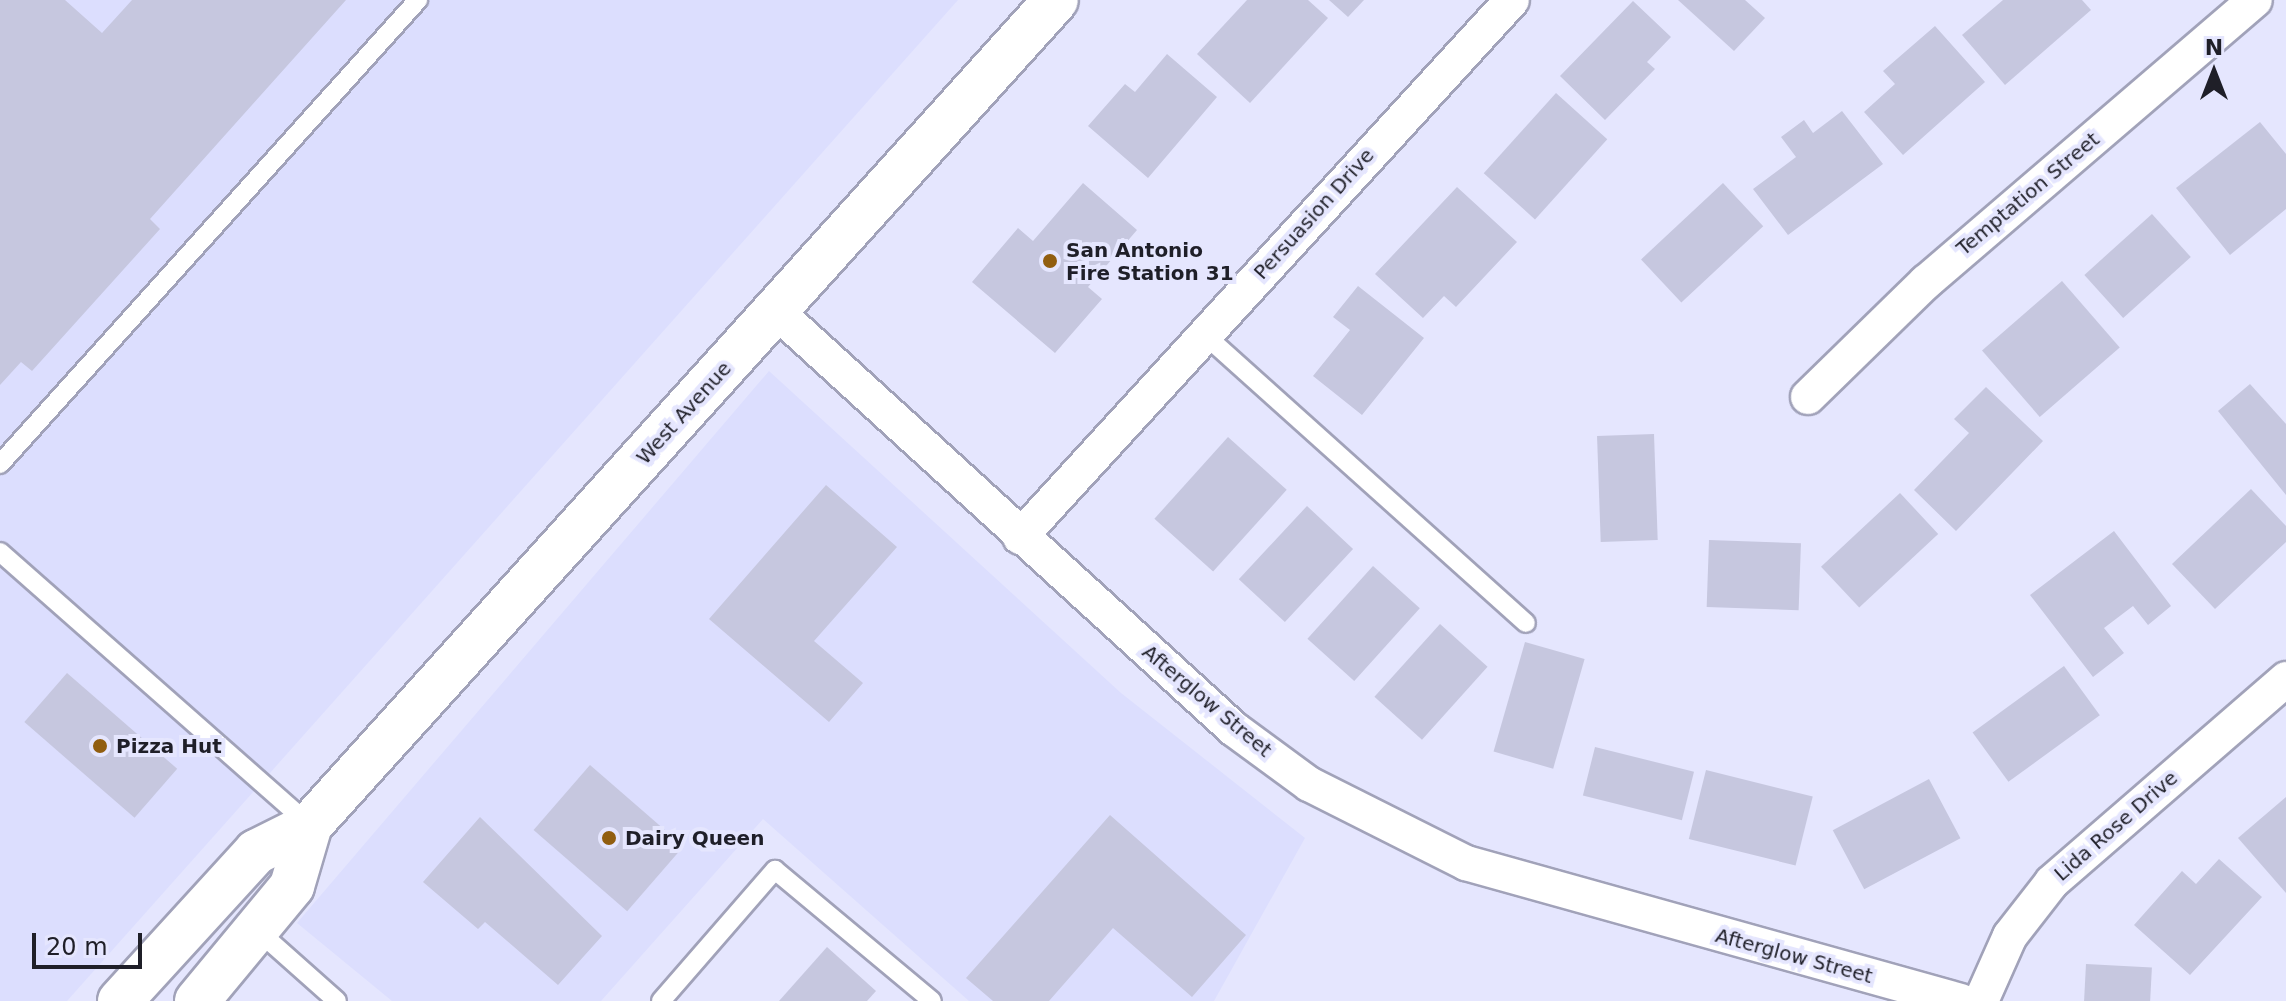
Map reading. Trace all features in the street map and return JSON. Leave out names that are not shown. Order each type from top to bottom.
[{"type":"main road","name":"West Avenue","points":[[120,1001],[256,852],[310,825],[1056,0]]},
{"type":"main road","name":"West Avenue","points":[[197,1001],[292,886],[310,825]]},
{"type":"street","name":"Persuasion Drive","points":[[1020,537],[1512,0]]},
{"type":"street","name":"Temptation Street","points":[[1808,397],[1926,282],[2255,0]]},
{"type":"street","name":"Afterglow Street","points":[[776,311],[1020,537],[1234,729],[1385,826],[1545,889],[1961,1001]]},
{"type":"street","name":"Lida Rose Drive","points":[[1981,1001],[2010,936],[2052,882],[2286,679]]},
{"type":"lane","points":[[0,464],[418,0]]},
{"type":"lane","points":[[1205,335],[1526,623]]},
{"type":"lane","points":[[0,552],[310,825]]},
{"type":"lane","points":[[661,1001],[775,870],[932,1001]]},
{"type":"lane","points":[[256,929],[337,1001]]},
{"type":"shaded area","points":[[0,0],[958,0],[67,1001],[0,1001]]},
{"type":"shaded area","points":[[769,371],[1121,693],[1305,838],[1214,1001],[969,1001],[763,819],[601,1001],[392,1001],[297,923]]},
{"type":"building","points":[[0,0],[65,0],[102,33],[132,0],[346,0],[150,219],[160,229],[32,371],[21,362],[0,385]]},
{"type":"building","points":[[1247,0],[1308,0],[1328,18],[1250,103],[1197,54]]},
{"type":"building","points":[[1329,0],[1364,0],[1348,17]]},
{"type":"building","points":[[1678,0],[1745,0],[1765,18],[1734,51]]},
{"type":"building","points":[[2003,0],[2082,0],[2091,10],[2005,85],[1962,35]]},
{"type":"building","points":[[1633,1],[1671,37],[1647,62],[1655,69],[1605,120],[1560,76]]},
{"type":"building","points":[[1935,26],[1985,82],[1903,155],[1864,112],[1895,84],[1883,71]]},
{"type":"building","points":[[1167,54],[1217,97],[1148,178],[1088,126],[1125,84],[1135,92]]},
{"type":"building","points":[[1556,93],[1607,139],[1535,219],[1484,173]]},
{"type":"building","points":[[1842,111],[1883,164],[1788,235],[1753,189],[1796,157],[1781,137],[1804,120],[1813,133]]},
{"type":"building","points":[[2260,122],[2286,154],[2286,209],[2230,255],[2176,188]]},
{"type":"building","name":"San Antonio Fire Station 31","points":[[1083,183],[1137,230],[1088,287],[1102,299],[1055,353],[972,282],[1018,228],[1033,241]]},
{"type":"building","points":[[1723,183],[1763,226],[1681,303],[1641,259]]},
{"type":"building","points":[[1457,187],[1517,242],[1456,307],[1444,296],[1423,318],[1375,274]]},
{"type":"building","points":[[2152,214],[2191,257],[2123,318],[2084,275]]},
{"type":"building","points":[[2062,281],[2120,347],[2040,417],[1982,351]]},
{"type":"building","points":[[1358,286],[1424,338],[1362,415],[1313,376],[1350,330],[1333,317]]},
{"type":"building","points":[[2250,384],[2286,424],[2286,495],[2218,411]]},
{"type":"building","points":[[1986,387],[2043,441],[1956,531],[1914,490],[1969,433],[1954,419]]},
{"type":"building","points":[[1654,434],[1658,540],[1601,542],[1597,436]]},
{"type":"building","points":[[1228,437],[1287,490],[1213,572],[1154,519]]},
{"type":"building","points":[[826,485],[897,547],[814,641],[863,683],[829,722],[709,619]]},
{"type":"building","points":[[2251,489],[2286,526],[2286,542],[2215,609],[2172,564]]},
{"type":"building","points":[[1900,493],[1938,534],[1859,608],[1821,567]]},
{"type":"building","points":[[1307,506],[1353,549],[1285,622],[1239,579]]},
{"type":"building","points":[[2114,531],[2171,606],[2148,625],[2133,606],[2104,628],[2124,653],[2093,677],[2030,595]]},
{"type":"building","points":[[1709,540],[1801,543],[1799,610],[1707,607]]},
{"type":"building","points":[[1373,566],[1420,608],[1354,681],[1307,639]]},
{"type":"building","points":[[1440,624],[1488,667],[1422,740],[1374,697]]},
{"type":"building","points":[[1525,642],[1585,659],[1553,769],[1494,752]]},
{"type":"building","points":[[2064,666],[2100,715],[2008,782],[1973,732]]},
{"type":"building","name":"Pizza Hut","points":[[67,673],[177,769],[135,818],[24,722]]},
{"type":"building","points":[[1595,747],[1694,772],[1682,820],[1583,796]]},
{"type":"building","name":"Dairy Queen","points":[[590,765],[684,846],[627,911],[534,830]]},
{"type":"building","points":[[1706,770],[1813,797],[1796,866],[1689,839]]},
{"type":"building","points":[[1929,779],[1960,838],[1864,889],[1833,830]]},
{"type":"building","points":[[2286,797],[2286,893],[2238,838]]},
{"type":"building","points":[[1110,815],[1246,935],[1192,997],[1113,928],[1049,1001],[993,1001],[966,978]]},
{"type":"building","points":[[480,817],[602,936],[558,985],[485,922],[478,929],[423,882]]},
{"type":"building","points":[[2219,859],[2262,897],[2190,975],[2134,925],[2182,871],[2196,884]]},
{"type":"building","points":[[827,947],[876,991],[867,1001],[779,1001]]},
{"type":"building","points":[[2086,964],[2152,967],[2150,1001],[2084,1001]]},
{"type":"place","name":"San Antonio Fire Station 31","points":[[1050,261]]},
{"type":"place","name":"Pizza Hut","points":[[100,746]]},
{"type":"place","name":"Dairy Queen","points":[[609,838]]}]
